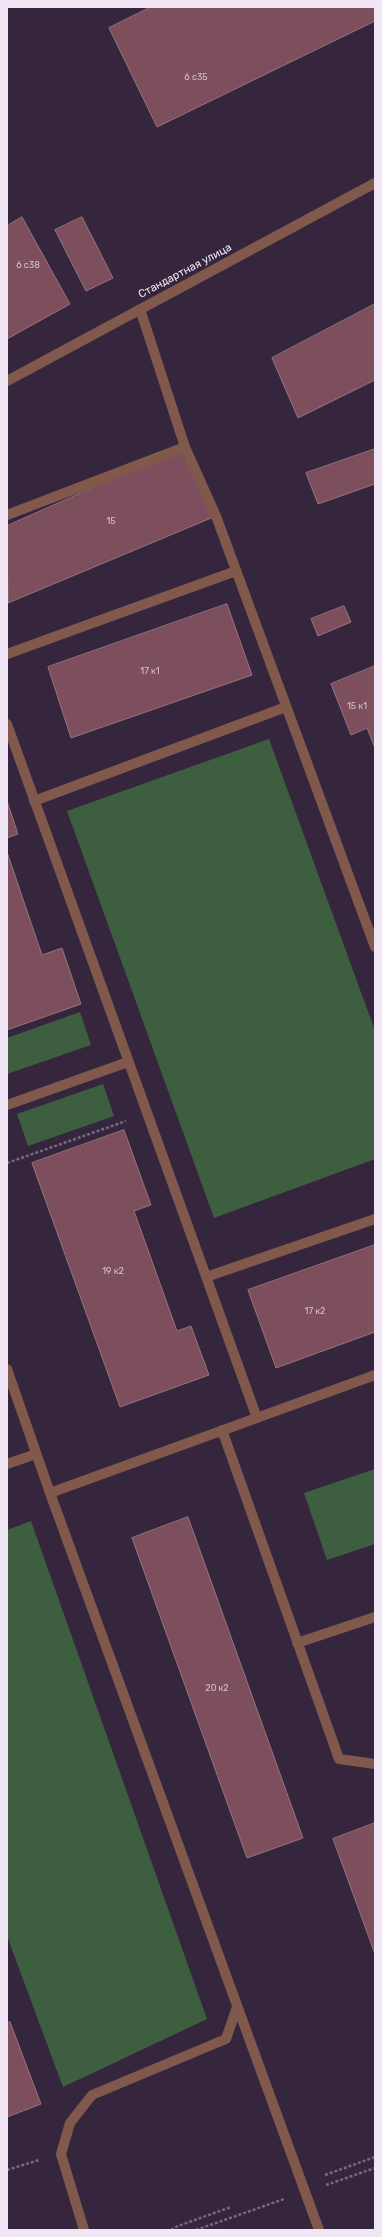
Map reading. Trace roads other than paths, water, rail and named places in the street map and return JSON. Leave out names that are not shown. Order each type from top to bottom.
[{"type":"street","name":"Стандартная улица","points":[[7,381],[375,182]]},
{"type":"street","points":[[140,309],[185,447],[216,516],[375,947]]},
{"type":"street","points":[[7,515],[185,447]]},
{"type":"street","points":[[7,654],[236,571]]},
{"type":"street","points":[[34,801],[286,707]]},
{"type":"street","points":[[7,724],[257,1418]]},
{"type":"street","points":[[7,1105],[128,1062]]},
{"type":"street","points":[[206,1277],[375,1219]]},
{"type":"street","points":[[7,1369],[50,1493],[319,2230]]},
{"type":"street","points":[[50,1493],[375,1376]]},
{"type":"street","points":[[222,1430],[338,1759],[375,1764]]},
{"type":"street","points":[[7,1464],[36,1454]]},
{"type":"street","points":[[297,1643],[375,1617]]},
{"type":"street","points":[[84,2230],[61,2154],[70,2123],[92,2095],[226,2039],[238,2007]]}]
